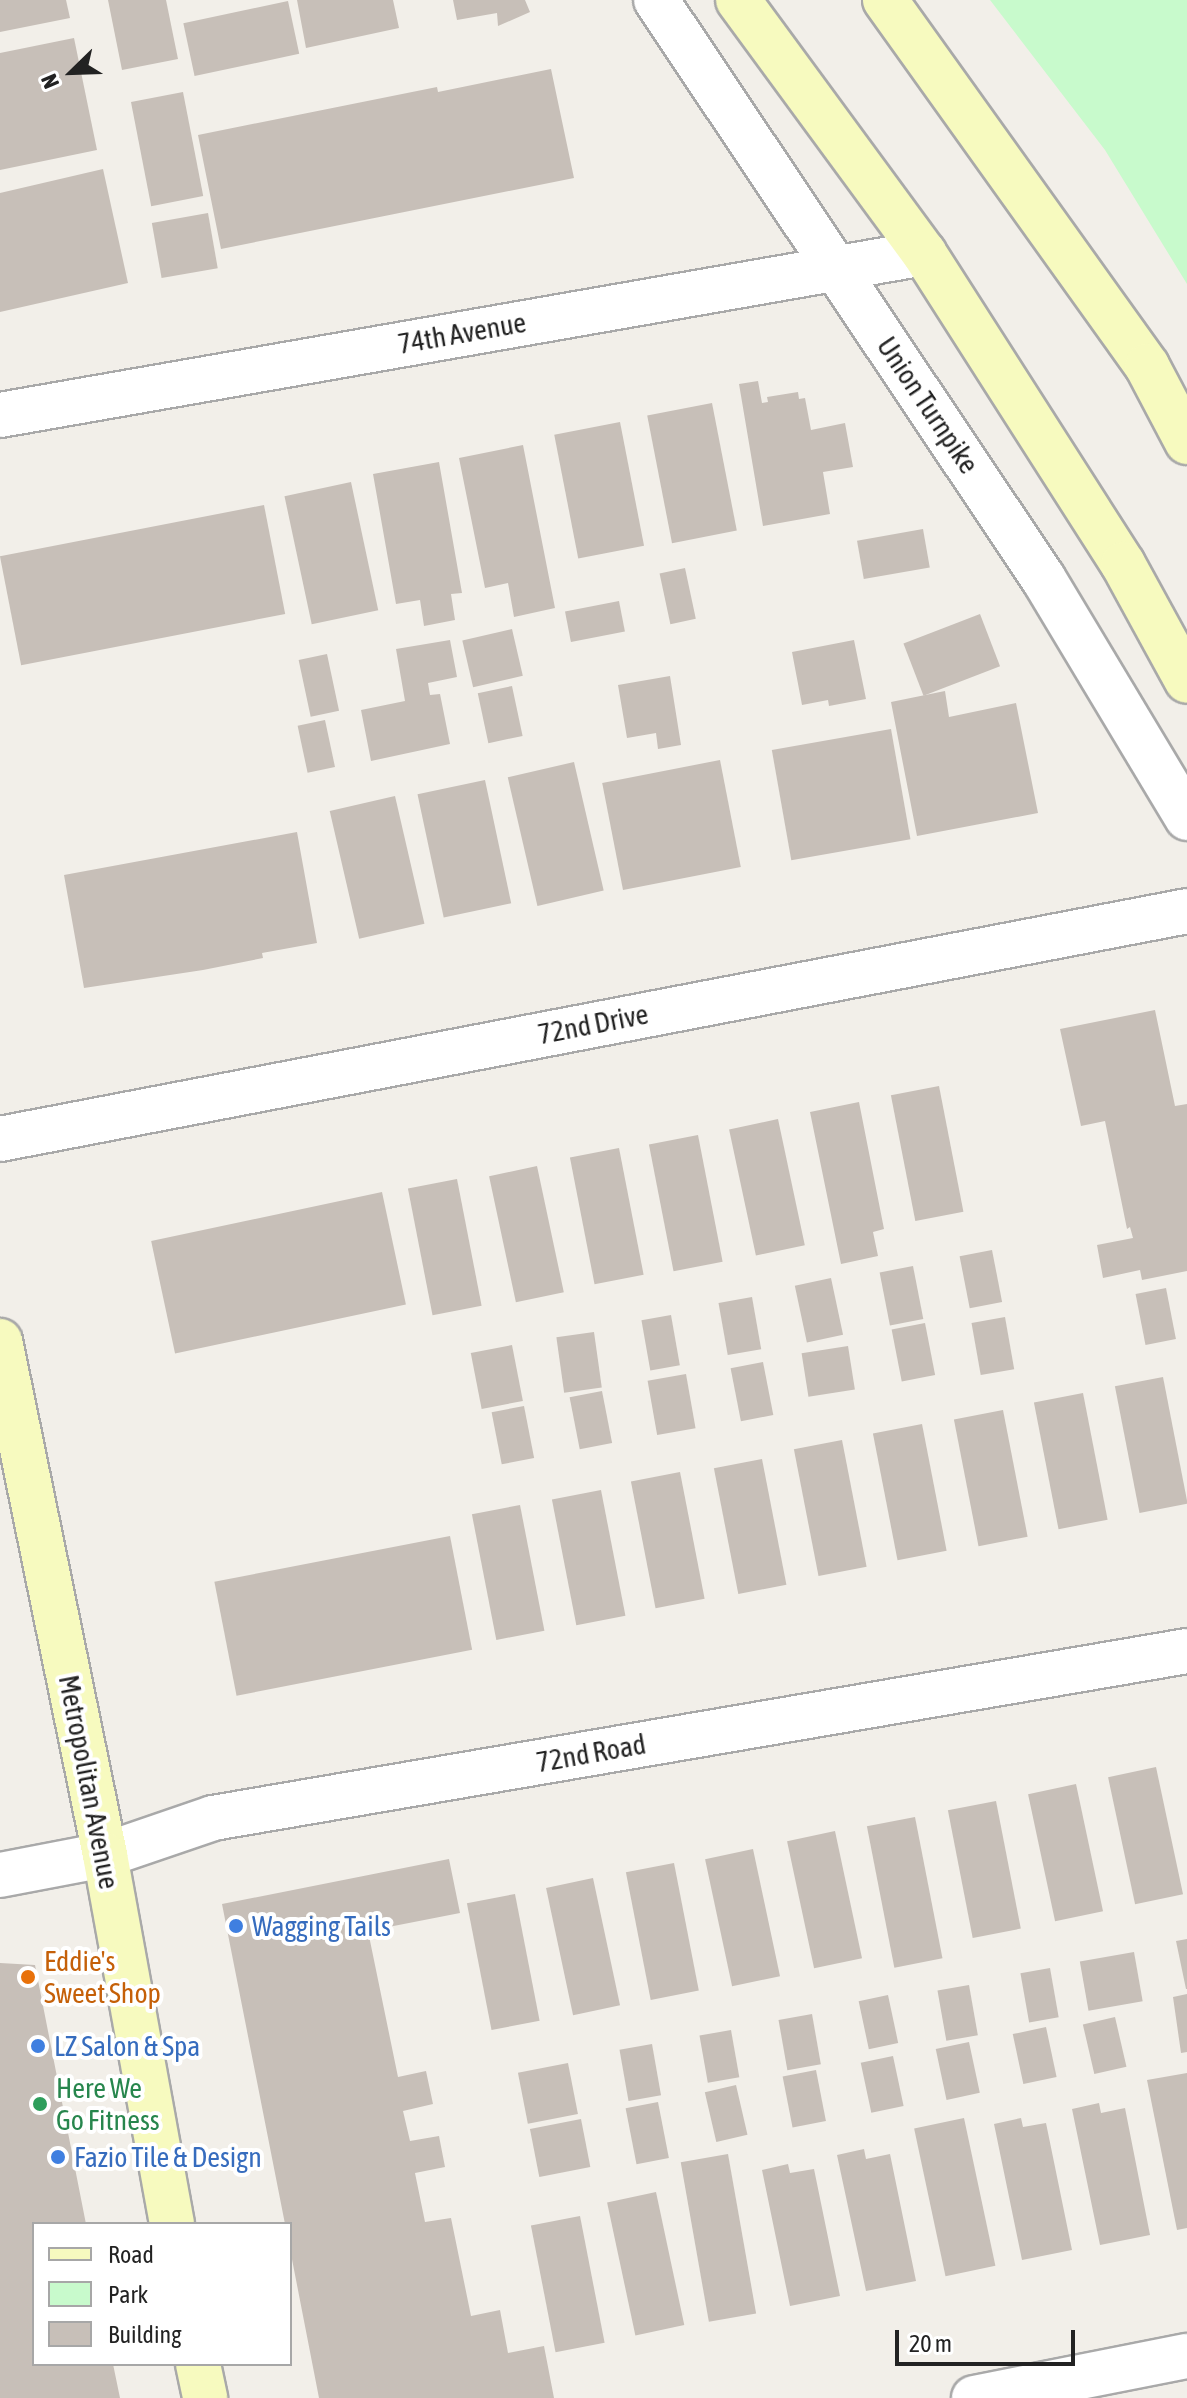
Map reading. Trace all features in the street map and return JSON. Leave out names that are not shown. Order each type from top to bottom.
[{"type":"main road","points":[[738,0],[924,253],[1123,564],[1187,681]]},
{"type":"main road","points":[[885,0],[1147,366],[1187,442]]},
{"type":"main road","name":"Metropolitan Avenue","points":[[0,1341],[105,1855],[172,2222]]},
{"type":"main road","points":[[198,2366],[205,2398]]},
{"type":"street","name":"Union Turnpike","points":[[656,0],[1043,578],[1187,818]]},
{"type":"street","name":"74th Avenue","points":[[0,415],[924,253]]},
{"type":"street","name":"72nd Drive","points":[[0,1139],[1187,911]]},
{"type":"street","name":"72nd Road","points":[[0,1875],[105,1855],[213,1818],[1187,1651]]},
{"type":"street","points":[[974,2398],[1187,2356]]},
{"type":"green space","points":[[990,0],[1187,0],[1187,284],[1105,150]]},
{"type":"building","points":[[0,0],[66,0],[70,18],[0,32]]},
{"type":"building","points":[[108,0],[166,0],[178,59],[122,70]]},
{"type":"building","points":[[297,0],[393,0],[399,28],[306,48]]},
{"type":"building","points":[[453,0],[525,0],[530,12],[498,26],[497,13],[457,20]]},
{"type":"building","points":[[288,1],[299,54],[195,76],[183,23]]},
{"type":"building","points":[[74,38],[97,150],[0,170],[0,53]]},
{"type":"building","points":[[551,69],[574,178],[221,249],[198,135],[437,87],[438,92]]},
{"type":"building","points":[[183,92],[203,196],[151,206],[131,102]]},
{"type":"building","points":[[103,169],[128,283],[0,312],[0,193]]},
{"type":"building","points":[[208,213],[218,268],[162,278],[152,223]]},
{"type":"building","points":[[758,381],[762,403],[768,402],[767,397],[798,392],[799,399],[805,398],[811,430],[845,423],[853,467],[823,472],[830,514],[763,526],[739,384]]},
{"type":"building","points":[[712,403],[737,531],[672,543],[647,416]]},
{"type":"building","points":[[620,422],[644,546],[578,558],[554,435]]},
{"type":"building","points":[[523,445],[555,608],[514,617],[508,583],[485,588],[459,458]]},
{"type":"building","points":[[439,462],[462,593],[451,594],[455,620],[424,626],[420,600],[396,604],[373,474]]},
{"type":"building","points":[[351,482],[378,610],[312,624],[284,496]]},
{"type":"building","points":[[264,505],[285,614],[21,665],[0,556]]},
{"type":"building","points":[[923,529],[930,567],[864,579],[857,541]]},
{"type":"building","points":[[685,568],[696,619],[670,624],[660,573]]},
{"type":"building","points":[[619,601],[625,631],[571,642],[565,611]]},
{"type":"building","points":[[980,614],[1000,666],[924,696],[903,643]]},
{"type":"building","points":[[512,629],[523,676],[473,687],[462,640]]},
{"type":"building","points":[[450,640],[457,677],[428,683],[430,695],[440,694],[450,744],[371,761],[361,710],[405,701],[396,649]]},
{"type":"building","points":[[854,640],[866,699],[829,706],[828,700],[802,705],[792,652]]},
{"type":"building","points":[[327,654],[339,711],[311,717],[299,660]]},
{"type":"building","points":[[670,676],[681,745],[658,749],[656,733],[627,738],[618,685]]},
{"type":"building","points":[[512,686],[523,736],[488,743],[478,693]]},
{"type":"building","points":[[945,691],[949,717],[1016,703],[1038,813],[917,836],[891,702]]},
{"type":"building","points":[[325,720],[335,767],[308,773],[298,726]]},
{"type":"building","points":[[891,729],[910,839],[791,860],[772,750]]},
{"type":"building","points":[[720,760],[741,867],[623,890],[602,783]]},
{"type":"building","points":[[574,762],[604,891],[537,906],[508,777]]},
{"type":"building","points":[[485,780],[511,903],[444,918],[418,794]]},
{"type":"building","points":[[395,796],[424,924],[359,939],[330,811]]},
{"type":"building","points":[[297,832],[317,943],[262,953],[263,958],[203,970],[84,988],[64,875]]},
{"type":"building","points":[[1155,1010],[1175,1106],[1187,1104],[1187,1271],[1142,1280],[1140,1270],[1103,1278],[1097,1245],[1133,1238],[1130,1227],[1127,1229],[1105,1121],[1081,1126],[1060,1029]]},
{"type":"building","points":[[939,1086],[963,1212],[915,1221],[891,1095]]},
{"type":"building","points":[[859,1102],[884,1229],[873,1232],[878,1256],[841,1264],[810,1112]]},
{"type":"building","points":[[778,1119],[805,1245],[756,1256],[729,1129]]},
{"type":"building","points":[[698,1135],[723,1262],[674,1271],[649,1145]]},
{"type":"building","points":[[619,1148],[644,1275],[595,1284],[570,1158]]},
{"type":"building","points":[[537,1166],[564,1292],[516,1302],[489,1176]]},
{"type":"building","points":[[457,1179],[482,1306],[433,1315],[408,1189]]},
{"type":"building","points":[[382,1192],[406,1304],[175,1354],[151,1241]]},
{"type":"building","points":[[992,1250],[1002,1302],[970,1308],[960,1256]]},
{"type":"building","points":[[913,1266],[923,1319],[890,1325],[880,1272]]},
{"type":"building","points":[[831,1278],[843,1335],[807,1342],[795,1286]]},
{"type":"building","points":[[1166,1288],[1176,1339],[1145,1345],[1136,1294]]},
{"type":"building","points":[[752,1297],[761,1349],[728,1355],[719,1303]]},
{"type":"building","points":[[671,1315],[680,1365],[650,1370],[641,1320]]},
{"type":"building","points":[[1005,1317],[1014,1369],[981,1375],[972,1323]]},
{"type":"building","points":[[925,1323],[935,1375],[902,1382],[892,1329]]},
{"type":"building","points":[[594,1332],[602,1387],[564,1393],[556,1337]]},
{"type":"building","points":[[512,1345],[523,1401],[482,1409],[471,1353]]},
{"type":"building","points":[[848,1346],[855,1389],[808,1397],[802,1353]]},
{"type":"building","points":[[763,1362],[773,1415],[741,1421],[731,1368]]},
{"type":"building","points":[[686,1374],[696,1428],[657,1435],[648,1381]]},
{"type":"building","points":[[1163,1377],[1187,1504],[1140,1513],[1115,1386]]},
{"type":"building","points":[[602,1391],[612,1443],[580,1449],[570,1397]]},
{"type":"building","points":[[1083,1393],[1108,1520],[1059,1529],[1034,1403]]},
{"type":"building","points":[[524,1406],[534,1458],[502,1464],[492,1412]]},
{"type":"building","points":[[1003,1410],[1028,1537],[979,1546],[954,1420]]},
{"type":"building","points":[[922,1424],[947,1551],[898,1560],[873,1434]]},
{"type":"building","points":[[842,1440],[867,1567],[819,1576],[794,1449]]},
{"type":"building","points":[[762,1459],[786,1585],[738,1594],[714,1468]]},
{"type":"building","points":[[680,1472],[705,1599],[656,1608],[631,1482]]},
{"type":"building","points":[[601,1490],[625,1616],[576,1625],[552,1500]]},
{"type":"building","points":[[520,1505],[544,1631],[496,1640],[472,1514]]},
{"type":"building","points":[[450,1536],[472,1650],[237,1696],[214,1582]]},
{"type":"building","points":[[1156,1767],[1183,1894],[1135,1904],[1108,1777]]},
{"type":"building","points":[[1076,1784],[1103,1911],[1055,1921],[1028,1794]]},
{"type":"building","points":[[996,1801],[1021,1929],[973,1938],[948,1810]]},
{"type":"building","points":[[915,1817],[942,1958],[894,1968],[867,1826]]},
{"type":"building","points":[[835,1831],[862,1958],[814,1968],[787,1841]]},
{"type":"building","points":[[753,1849],[780,1976],[732,1986],[705,1859]]},
{"type":"building","points":[[449,1859],[460,1913],[368,1931],[398,2077],[426,2071],[433,2104],[403,2111],[410,2141],[439,2136],[445,2167],[415,2173],[425,2222],[451,2218],[471,2316],[500,2310],[508,2353],[544,2346],[554,2398],[319,2398],[292,2259],[292,2222],[285,2222],[222,1904]]},
{"type":"building","points":[[674,1863],[699,1991],[651,2000],[626,1872]]},
{"type":"building","points":[[593,1878],[620,2005],[573,2015],[546,1888]]},
{"type":"building","points":[[515,1894],[540,2021],[492,2030],[467,1903]]},
{"type":"building","points":[[1187,1939],[1187,1989],[1186,1989],[1176,1941]]},
{"type":"building","points":[[1134,1952],[1143,2001],[1089,2011],[1080,1962]]},
{"type":"building","points":[[0,1963],[35,1965],[86,2222],[32,2222],[32,2366],[113,2366],[120,2398],[0,2398]]},
{"type":"building","points":[[1050,1968],[1059,2017],[1029,2022],[1020,1973]]},
{"type":"building","points":[[969,1985],[978,2035],[946,2041],[937,1991]]},
{"type":"building","points":[[1187,1994],[1187,2052],[1181,2053],[1173,1997]]},
{"type":"building","points":[[888,1995],[898,2043],[869,2049],[859,2001]]},
{"type":"building","points":[[812,2014],[821,2064],[787,2070],[779,2020]]},
{"type":"building","points":[[1115,2017],[1126,2067],[1094,2074],[1083,2024]]},
{"type":"building","points":[[1046,2027],[1057,2077],[1023,2084],[1013,2034]]},
{"type":"building","points":[[731,2030],[739,2077],[708,2083],[699,2036]]},
{"type":"building","points":[[969,2042],[980,2093],[947,2100],[936,2049]]},
{"type":"building","points":[[652,2044],[661,2095],[629,2101],[620,2050]]},
{"type":"building","points":[[893,2056],[904,2106],[871,2113],[861,2063]]},
{"type":"building","points":[[568,2063],[578,2114],[528,2124],[518,2073]]},
{"type":"building","points":[[816,2070],[826,2121],[793,2128],[783,2076]]},
{"type":"building","points":[[1187,2073],[1187,2228],[1177,2230],[1147,2080]]},
{"type":"building","points":[[736,2085],[747,2135],[716,2142],[705,2092]]},
{"type":"building","points":[[658,2102],[669,2158],[636,2164],[626,2108]]},
{"type":"building","points":[[1099,2103],[1101,2113],[1125,2108],[1150,2235],[1100,2245],[1072,2109]]},
{"type":"building","points":[[964,2118],[995,2266],[946,2276],[914,2129]]},
{"type":"building","points":[[1021,2118],[1023,2127],[1046,2123],[1072,2250],[1022,2260],[994,2124]]},
{"type":"building","points":[[581,2119],[590,2167],[539,2177],[530,2129]]},
{"type":"building","points":[[864,2149],[866,2159],[890,2154],[916,2281],[866,2291],[837,2155]]},
{"type":"building","points":[[728,2154],[756,2314],[709,2322],[681,2162]]},
{"type":"building","points":[[788,2164],[790,2173],[814,2169],[840,2296],[790,2306],[762,2170]]},
{"type":"building","points":[[656,2192],[684,2325],[635,2335],[607,2202]]},
{"type":"building","points":[[580,2216],[605,2343],[556,2352],[531,2226]]},
{"type":"place","name":"Wagging Tails","points":[[236,1926]]},
{"type":"place","name":"Eddie's Sweet Shop","points":[[28,1977]]},
{"type":"place","name":"LZ Salon & Spa","points":[[38,2046]]},
{"type":"place","name":"Here We Go Fitness","points":[[40,2104]]},
{"type":"place","name":"Fazio Tile & Design","points":[[58,2157]]}]
